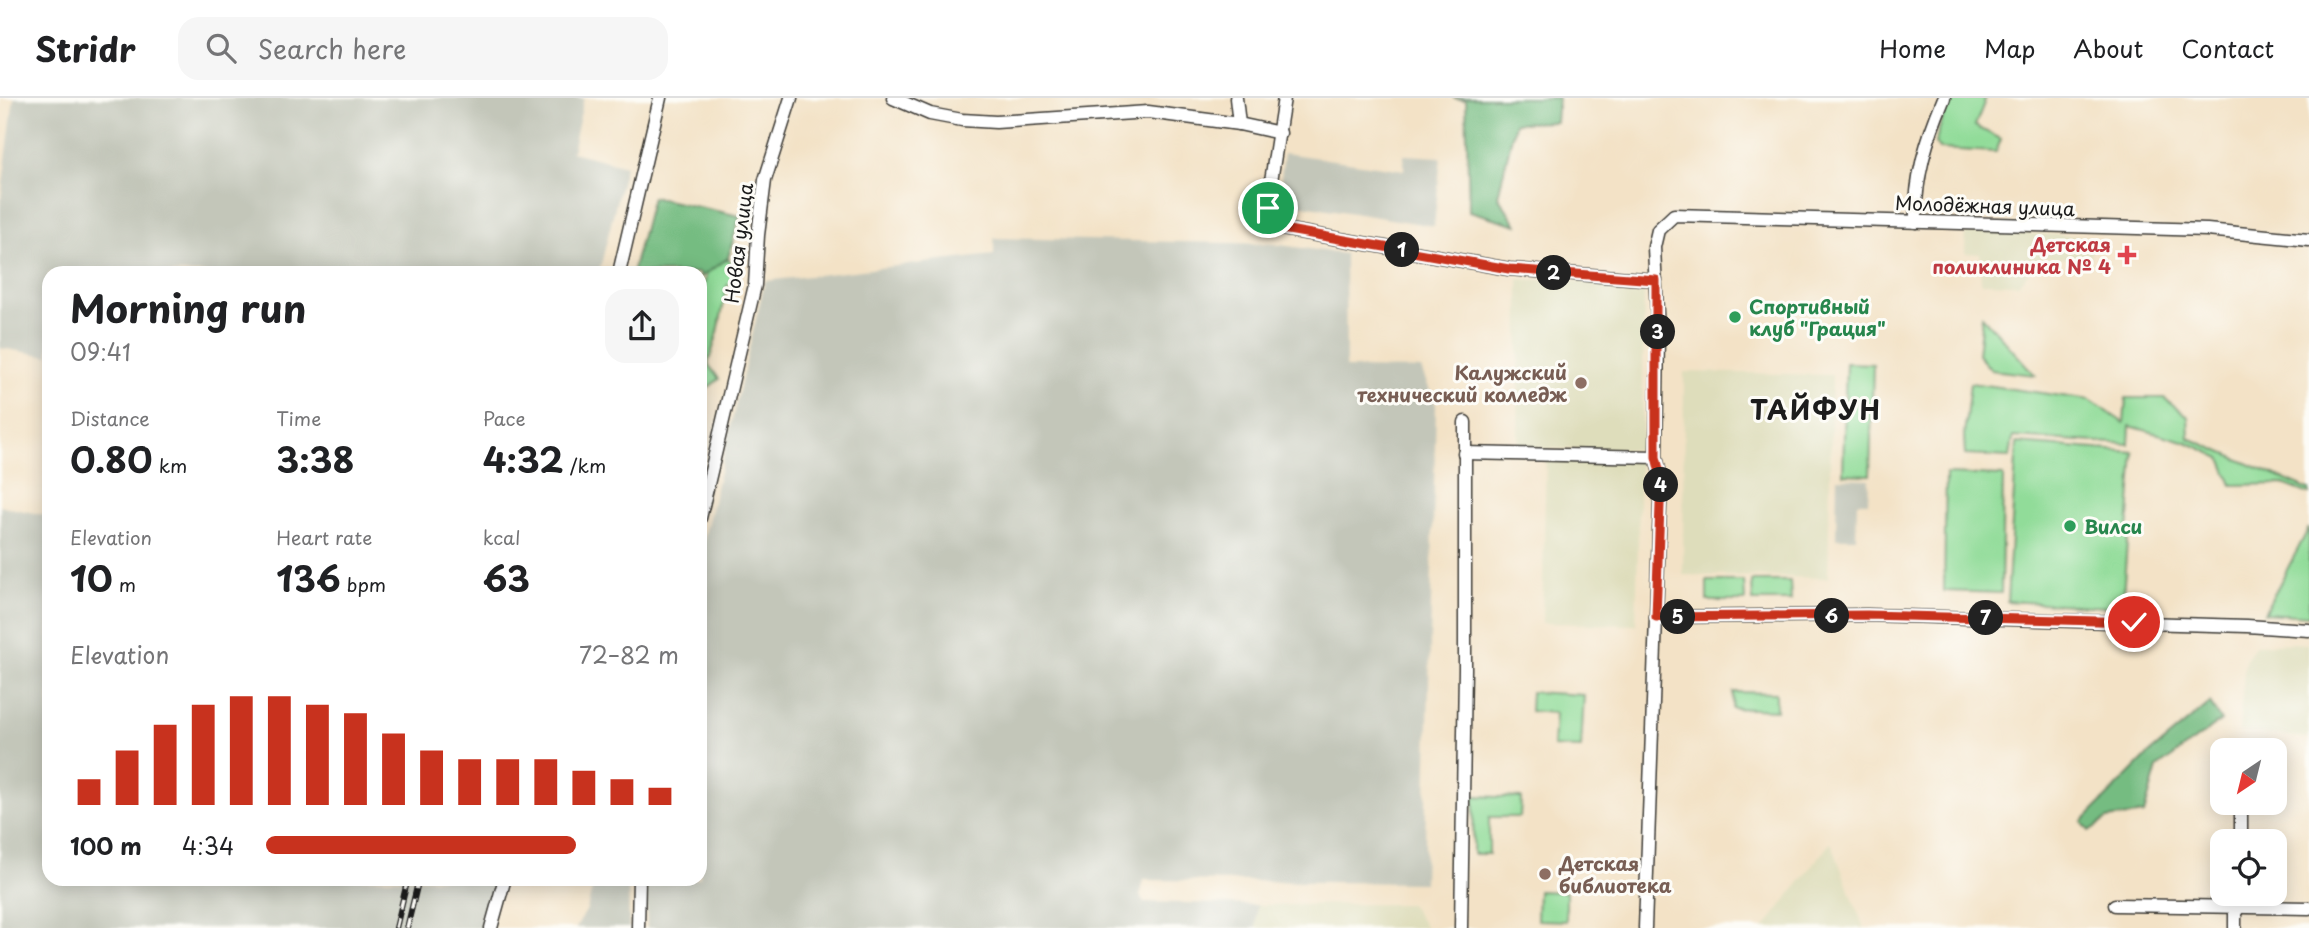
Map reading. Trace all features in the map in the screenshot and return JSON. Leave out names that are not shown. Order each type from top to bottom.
[{"type":"street","points":[[621,266],[660,98]]},
{"type":"street","name":"Новая улица","points":[[707,488],[755,285],[765,180],[791,98]]},
{"type":"street","points":[[893,98],[930,114],[962,120],[996,122],[1147,112],[1239,124],[1280,133]]},
{"type":"street","points":[[1236,98],[1239,124]]},
{"type":"street","points":[[1284,98],[1266,218],[1268,225],[1509,269],[1656,280],[1656,457],[1661,477],[1645,928]]},
{"type":"street","points":[[1916,222],[1915,200],[1921,162],[1944,98]]},
{"type":"street","name":"Молодёжная улица","points":[[1656,280],[1654,247],[1658,230],[1674,215],[2207,230],[2309,240]]},
{"type":"street","points":[[1461,928],[1465,422]]},
{"type":"street","points":[[1464,453],[1656,457]]},
{"type":"street","points":[[1656,617],[1867,615],[2309,629]]},
{"type":"street","points":[[491,928],[503,886]]},
{"type":"street","points":[[638,928],[639,886]]},
{"type":"street","points":[[2115,905],[2210,902]]},
{"type":"street","points":[[2235,928],[2237,906]]},
{"type":"street","points":[[2287,906],[2309,908]]},
{"type":"shaded area","points":[[14,98],[584,98],[572,152],[625,166],[601,266],[42,266],[42,355],[0,348],[0,206]]},
{"type":"shaded area","points":[[1284,153],[1404,170],[1404,155],[1441,157],[1434,226],[1278,201]]},
{"type":"shaded area","points":[[1966,230],[2092,237],[2091,260],[2041,257],[2018,284],[1981,283],[1980,254],[1965,253]]},
{"type":"shaded area","points":[[994,238],[1273,244],[1345,254],[1346,368],[1421,369],[1436,405],[1424,883],[1144,880],[1140,896],[1144,902],[1257,905],[1256,928],[647,928],[646,886],[707,886],[707,526],[765,281],[994,255]]},
{"type":"shaded area","name":"Калужский технический колледж","points":[[1519,279],[1614,283],[1644,293],[1642,450],[1518,448]]},
{"type":"shaded area","points":[[1684,372],[1832,375],[1828,578],[1683,575]]},
{"type":"shaded area","points":[[1546,459],[1640,461],[1636,625],[1542,623]]},
{"type":"shaded area","points":[[1837,478],[1869,479],[1868,502],[1857,502],[1856,538],[1836,538]]},
{"type":"shaded area","points":[[0,506],[42,515],[42,886],[495,886],[484,928],[0,928]]},
{"type":"shaded area","points":[[2309,644],[2309,738],[2239,731],[2245,660],[2256,645]]},
{"type":"shaded area","points":[[1831,842],[1864,928],[1763,928],[1766,926]]},
{"type":"shaded area","points":[[593,886],[628,886],[629,928],[576,928],[587,909]]},
{"type":"shaded area","points":[[1410,904],[1426,928],[1256,928],[1257,905]]},
{"type":"green space","points":[[1453,98],[1558,98],[1556,122],[1515,123],[1498,196],[1517,225],[1469,211],[1466,100]]},
{"type":"green space","points":[[1949,98],[1986,98],[1975,126],[2001,139],[1996,152],[1939,149],[1935,143]]},
{"type":"green space","points":[[652,197],[740,216],[728,258],[707,273],[707,266],[634,266]]},
{"type":"green space","points":[[728,258],[739,274],[727,286],[718,332],[708,364],[719,379],[707,388],[707,273]]},
{"type":"green space","points":[[1982,316],[2035,375],[1991,370],[1978,355]]},
{"type":"green space","points":[[1846,363],[1873,364],[1870,475],[1843,474]]},
{"type":"green space","points":[[1970,383],[2090,400],[2124,423],[2126,398],[2164,398],[2188,416],[2189,438],[2309,490],[2309,494],[2283,484],[2232,485],[2221,458],[2187,442],[2130,426],[2129,444],[2013,437],[2010,457],[1965,455],[1964,436]]},
{"type":"green space","name":"Вилси","points":[[2017,443],[2134,452],[2122,608],[2007,601]]},
{"type":"green space","points":[[1946,474],[2003,476],[2001,593],[1944,591]]},
{"type":"green space","points":[[2309,528],[2309,616],[2264,613]]},
{"type":"green space","points":[[1707,581],[1744,581],[1745,601],[1707,601]]},
{"type":"green space","points":[[1752,581],[1790,581],[1791,601],[1753,601]]},
{"type":"green space","points":[[1531,692],[1584,695],[1581,748],[1553,747],[1555,713],[1530,711]]},
{"type":"green space","points":[[1733,692],[1776,693],[1776,710],[1732,708]]},
{"type":"green space","points":[[2210,703],[2221,721],[2157,768],[2144,814],[2107,819],[2089,831],[2082,822],[2148,755]]},
{"type":"green space","points":[[1474,796],[1521,798],[1520,817],[1489,817],[1489,854],[1473,854]]},
{"type":"green space","points":[[1538,891],[1566,892],[1566,921],[1537,920]]},
{"type":"railway","points":[[396,928],[406,886]]},
{"type":"railway","points":[[407,928],[417,886]]},
{"type":"place","name":"Детская поликлиника № 4","points":[[2127,255]]},
{"type":"place","name":"Спортивный клуб \"Грация\"","points":[[1735,317]]},
{"type":"place","name":"Калужский технический колледж","points":[[1581,383]]},
{"type":"place","name":"Вилси","points":[[2070,526]]},
{"type":"place","name":"Детская библиотека","points":[[1545,874]]},
{"type":"district","name":"ТАЙФУН","points":[[1816,409]]},
{"type":"route","points":[[1268,208],[1268,225],[1277,228],[1509,269],[1656,280],[1656,457],[1661,477],[1656,617],[1867,615],[2134,622]]}]
